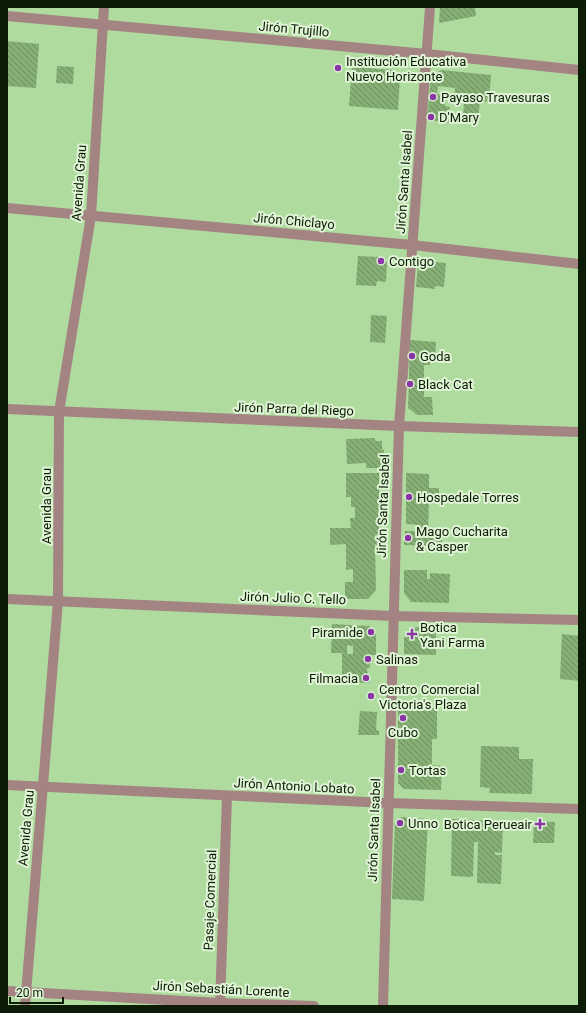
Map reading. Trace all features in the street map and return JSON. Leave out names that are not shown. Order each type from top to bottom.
[{"type":"street","name":"Avenida Grau","points":[[25,1006],[25,991],[58,601],[59,412],[90,216],[104,7]]},
{"type":"street","name":"Jirón Santa Isabel","points":[[383,1006],[399,426],[430,7]]},
{"type":"street","name":"Jirón Trujillo","points":[[7,16],[427,54],[579,70]]},
{"type":"street","name":"Jirón Chiclayo","points":[[7,208],[412,245],[579,264]]},
{"type":"street","name":"Jirón Parra del Riego","points":[[7,409],[399,426],[579,432]]},
{"type":"street","name":"Jirón Julio C. Tello","points":[[7,599],[393,616],[579,620]]},
{"type":"street","name":"Jirón Antonio Lobato","points":[[7,785],[388,803],[579,809]]},
{"type":"street","name":"Pasaje Comercial","points":[[220,1005],[227,796]]},
{"type":"street","name":"Jirón Sebastián Lorente","points":[[7,990],[220,1005],[314,1006]]},
{"type":"building","points":[[440,7],[475,7],[476,16],[439,23]]},
{"type":"building","points":[[7,41],[39,44],[36,88],[7,86]]},
{"type":"building","points":[[57,66],[74,67],[73,84],[56,83]]},
{"type":"building","points":[[352,67],[393,70],[400,78],[398,110],[349,106]]},
{"type":"building","points":[[441,70],[491,75],[489,102],[480,101],[478,120],[463,118],[464,101],[454,100],[455,88],[438,86],[437,94],[446,96],[445,106],[450,107],[449,112],[452,112],[451,123],[427,120],[431,76]]},
{"type":"building","points":[[358,256],[380,257],[384,262],[387,262],[386,282],[377,281],[376,286],[356,285]]},
{"type":"building","points":[[424,261],[446,263],[444,287],[435,286],[435,289],[416,287],[418,265]]},
{"type":"building","points":[[371,315],[387,316],[385,343],[370,342]]},
{"type":"building","points":[[410,340],[436,342],[435,359],[430,359],[430,365],[424,365],[424,397],[432,397],[433,415],[417,415],[408,408]]},
{"type":"building","points":[[375,438],[375,441],[382,441],[385,464],[382,465],[382,468],[366,468],[366,463],[347,464],[346,439]]},
{"type":"building","points":[[346,473],[379,473],[379,545],[375,544],[376,590],[368,599],[345,599],[345,582],[353,582],[353,569],[346,570],[346,544],[330,545],[330,528],[351,528],[350,518],[355,518],[355,507],[351,507],[351,497],[346,497]]},
{"type":"building","points":[[406,473],[429,474],[429,488],[439,488],[439,499],[429,499],[428,536],[442,537],[442,542],[433,542],[433,546],[404,545],[405,531],[418,531],[419,525],[406,524]]},
{"type":"building","points":[[404,570],[427,570],[427,579],[430,579],[430,573],[450,574],[449,603],[411,602],[404,593]]},
{"type":"building","points":[[332,624],[369,626],[376,634],[376,655],[370,655],[370,668],[367,668],[369,683],[342,683],[342,653],[331,653]],"holes":[[[347,645],[353,646],[353,654],[347,654]]]},
{"type":"building","points":[[412,627],[436,628],[436,655],[404,654],[404,638]]},
{"type":"building","points":[[562,634],[579,636],[579,681],[560,679]]},
{"type":"building","points":[[398,708],[437,708],[437,739],[432,739],[432,765],[442,766],[441,790],[404,789],[398,783]]},
{"type":"building","points":[[360,711],[377,712],[376,730],[379,731],[379,735],[358,735]]},
{"type":"building","points":[[481,746],[519,747],[519,759],[533,759],[532,794],[489,793],[490,788],[480,787]]},
{"type":"building","points":[[401,817],[428,819],[424,901],[392,899],[395,823]]},
{"type":"building","points":[[452,819],[503,821],[502,853],[495,852],[495,855],[502,855],[501,884],[477,883],[478,842],[474,842],[473,877],[451,876]]},
{"type":"building","points":[[534,821],[555,822],[554,843],[533,843]]},
{"type":"place","name":"Institución Educativa Nuevo Horizonte","points":[[338,68]]},
{"type":"place","name":"Payaso Travesuras","points":[[433,97]]},
{"type":"place","name":"D'Mary","points":[[431,117]]},
{"type":"place","name":"Contigo","points":[[381,261]]},
{"type":"place","name":"Goda","points":[[412,356]]},
{"type":"place","name":"Black Cat","points":[[410,384]]},
{"type":"place","name":"Hospedale Torres","points":[[409,497]]},
{"type":"place","name":"Mago Cucharita & Casper","points":[[408,538]]},
{"type":"place","name":"Piramide","points":[[371,632]]},
{"type":"place","name":"Botica Yani Farma","points":[[412,634]]},
{"type":"place","name":"Salinas","points":[[368,659]]},
{"type":"place","name":"Filmacia","points":[[366,678]]},
{"type":"place","name":"Centro Comercial Victoria's Plaza","points":[[371,696]]},
{"type":"place","name":"Cubo","points":[[403,718]]},
{"type":"place","name":"Tortas","points":[[401,770]]},
{"type":"place","name":"Unno","points":[[400,823]]},
{"type":"place","name":"Botica Perueair","points":[[540,824]]}]
